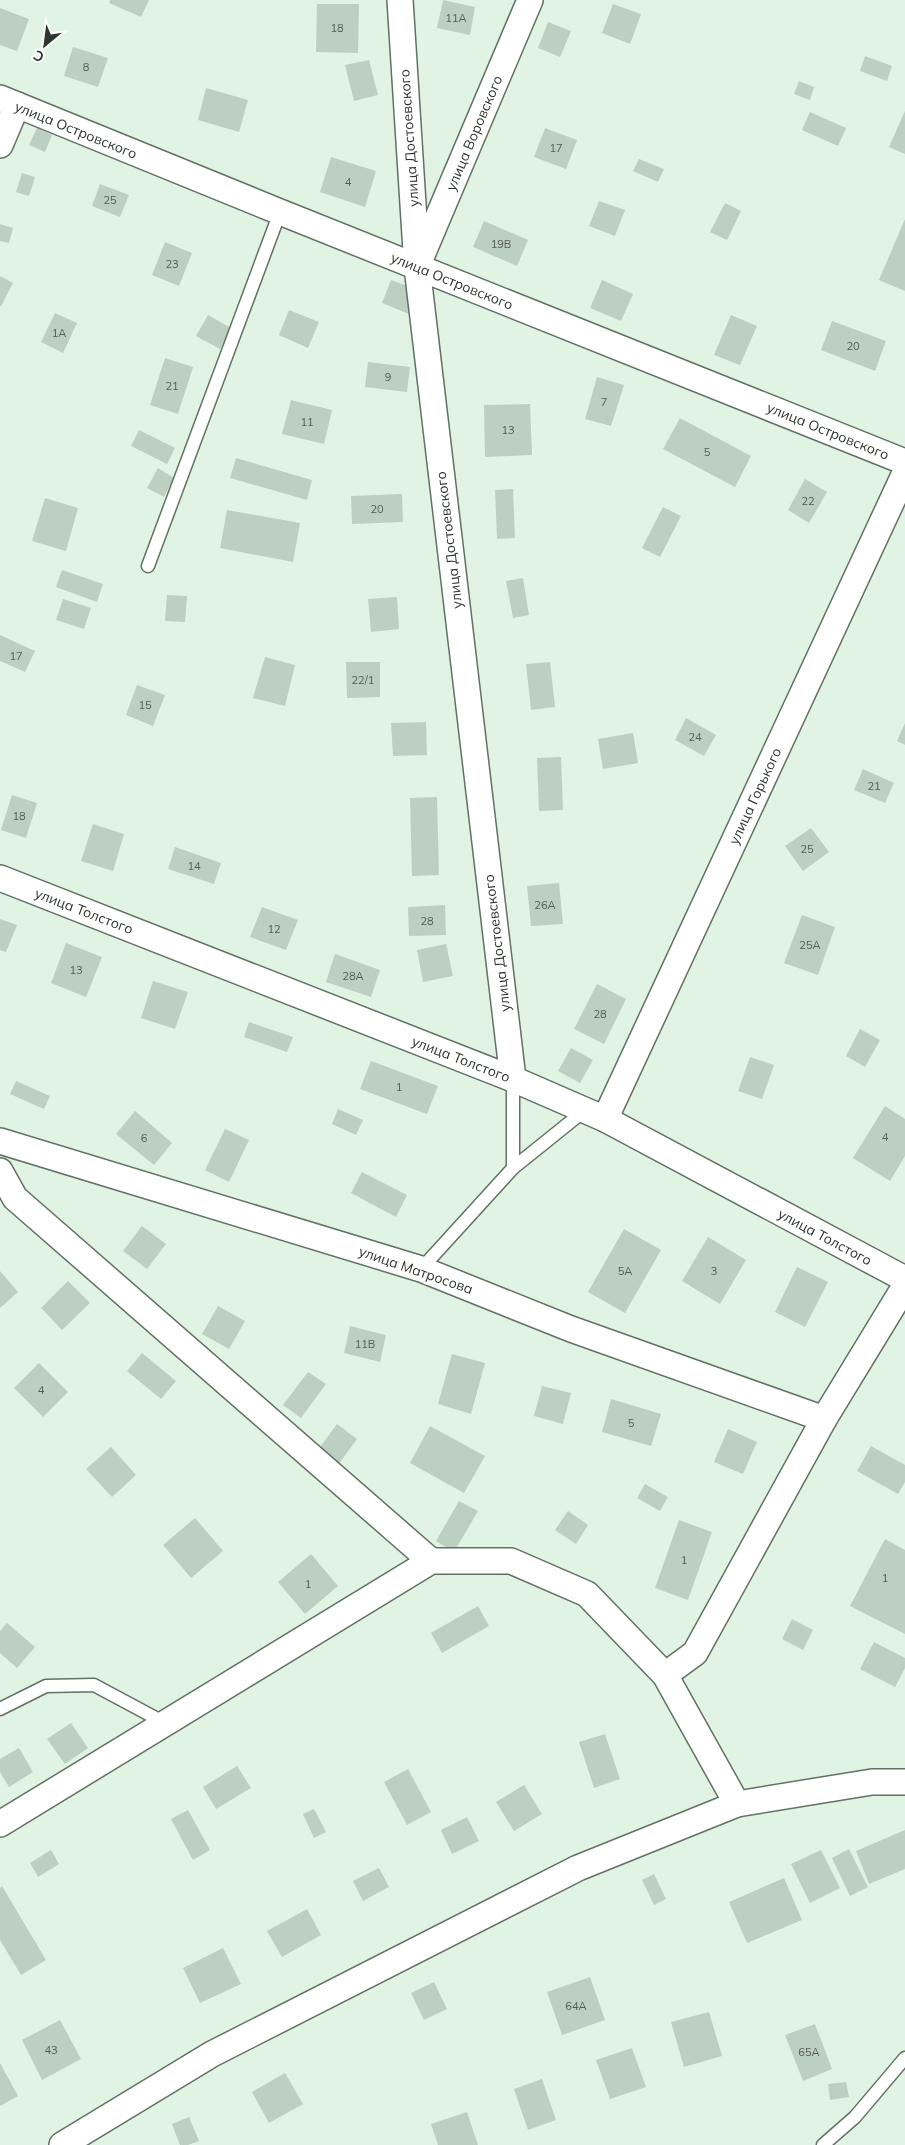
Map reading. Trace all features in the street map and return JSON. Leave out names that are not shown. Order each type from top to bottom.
[{"type":"street","name":"улица Достоевского","points":[[400,0],[417,267],[513,1080]]},
{"type":"street","name":"улица Воровского","points":[[417,267],[530,0]]},
{"type":"street","name":"улица Островского","points":[[8,102],[905,462]]},
{"type":"street","points":[[0,144],[8,102]]},
{"type":"street","name":"улица Горького","points":[[594,1115],[905,473]]},
{"type":"street","name":"улица Толстого","points":[[0,878],[513,1080],[594,1115],[905,1279]]},
{"type":"street","name":"улица Матросова","points":[[0,1141],[421,1269],[571,1329],[824,1419]]},
{"type":"street","points":[[0,1171],[15,1198],[431,1561]]},
{"type":"street","points":[[666,1675],[695,1653],[824,1419],[905,1286]]},
{"type":"street","points":[[0,1824],[431,1561],[511,1561],[587,1594],[666,1675],[737,1804]]},
{"type":"street","points":[[62,2145],[212,2054],[578,1868],[737,1804],[872,1782],[905,1782]]},
{"type":"lane","points":[[148,566],[280,212]]},
{"type":"lane","points":[[513,1080],[513,1168]]},
{"type":"lane","points":[[421,1269],[513,1168],[594,1115]]},
{"type":"lane","points":[[0,1709],[46,1686],[94,1685],[164,1723]]},
{"type":"lane","points":[[823,2145],[855,2118],[905,2058]]},
{"type":"building","points":[[110,0],[149,0],[141,17],[109,3]]},
{"type":"building","points":[[443,0],[475,7],[470,35],[437,28]]},
{"type":"building","points":[[317,4],[359,4],[358,53],[316,52]]},
{"type":"building","points":[[613,4],[641,14],[630,44],[602,33]]},
{"type":"building","points":[[0,8],[29,19],[17,51],[0,45]]},
{"type":"building","points":[[548,22],[571,31],[560,57],[538,48]]},
{"type":"building","points":[[73,47],[108,58],[98,87],[64,76]]},
{"type":"building","points":[[865,56],[892,66],[887,81],[860,71]]},
{"type":"building","points":[[369,60],[378,95],[354,101],[345,65]]},
{"type":"building","points":[[799,81],[814,87],[810,100],[794,94]]},
{"type":"building","points":[[206,88],[248,100],[239,132],[198,120]]},
{"type":"building","points":[[905,111],[905,154],[889,147]]},
{"type":"building","points":[[810,112],[846,128],[838,146],[802,130]]},
{"type":"building","points":[[37,128],[52,135],[45,152],[29,145]]},
{"type":"building","points":[[545,128],[577,140],[566,169],[534,157]]},
{"type":"building","points":[[331,157],[376,171],[365,207],[320,192]]},
{"type":"building","points":[[639,159],[664,169],[658,182],[633,171]]},
{"type":"building","points":[[22,173],[35,177],[29,196],[16,192]]},
{"type":"building","points":[[100,184],[129,195],[120,217],[92,206]]},
{"type":"building","points":[[599,201],[625,210],[615,236],[589,226]]},
{"type":"building","points":[[725,203],[741,211],[727,240],[710,232]]},
{"type":"building","points":[[905,219],[905,291],[879,280]]},
{"type":"building","points":[[484,221],[528,240],[517,266],[473,247]]},
{"type":"building","points":[[0,224],[13,228],[9,243],[0,241]]},
{"type":"building","points":[[165,242],[192,253],[179,286],[152,275]]},
{"type":"building","points":[[0,276],[13,283],[1,306],[0,306]]},
{"type":"building","points":[[391,280],[418,290],[409,314],[382,303]]},
{"type":"building","points":[[602,280],[633,294],[621,321],[590,308]]},
{"type":"building","points":[[289,310],[319,322],[308,348],[279,335]]},
{"type":"building","points":[[55,313],[77,323],[63,353],[41,342]]},
{"type":"building","points":[[208,315],[231,328],[220,349],[196,336]]},
{"type":"building","points":[[731,315],[757,326],[740,365],[714,355]]},
{"type":"building","points":[[832,321],[886,341],[875,371],[821,350]]},
{"type":"building","points":[[165,358],[193,367],[178,414],[150,405]]},
{"type":"building","points":[[368,362],[410,367],[407,392],[365,387]]},
{"type":"building","points":[[597,377],[624,385],[611,426],[585,419]]},
{"type":"building","points":[[291,400],[332,410],[324,444],[282,434]]},
{"type":"building","points":[[530,404],[532,455],[485,457],[484,405]]},
{"type":"building","points":[[680,418],[751,456],[735,487],[663,449]]},
{"type":"building","points":[[139,430],[175,448],[167,464],[131,446]]},
{"type":"building","points":[[236,458],[312,480],[307,500],[230,478]]},
{"type":"building","points":[[158,468],[174,478],[164,497],[147,488]]},
{"type":"building","points":[[805,479],[827,492],[809,523],[788,510]]},
{"type":"building","points":[[513,489],[515,538],[497,539],[495,490]]},
{"type":"building","points":[[402,494],[403,522],[352,524],[351,496]]},
{"type":"building","points":[[45,498],[78,508],[66,551],[32,541]]},
{"type":"building","points":[[663,507],[681,516],[660,557],[642,548]]},
{"type":"building","points":[[227,510],[300,523],[293,562],[220,548]]},
{"type":"building","points":[[62,570],[103,584],[97,602],[56,587]]},
{"type":"building","points":[[523,578],[529,615],[513,618],[506,581]]},
{"type":"building","points":[[167,595],[187,596],[185,622],[165,621]]},
{"type":"building","points":[[397,597],[399,629],[371,632],[368,599]]},
{"type":"building","points":[[63,599],[91,608],[84,629],[56,620]]},
{"type":"building","points":[[0,635],[35,651],[25,672],[0,661]]},
{"type":"building","points":[[265,657],[295,665],[285,706],[253,698]]},
{"type":"building","points":[[346,662],[380,662],[380,697],[347,698]]},
{"type":"building","points":[[550,662],[555,707],[531,710],[526,664]]},
{"type":"building","points":[[137,685],[165,695],[153,726],[126,715]]},
{"type":"building","points":[[686,718],[716,735],[704,756],[675,740]]},
{"type":"building","points":[[426,722],[427,755],[393,756],[391,723]]},
{"type":"building","points":[[905,723],[905,745],[897,741]]},
{"type":"building","points":[[633,733],[638,763],[603,769],[598,739]]},
{"type":"building","points":[[561,757],[563,810],[539,811],[537,758]]},
{"type":"building","points":[[863,769],[894,783],[885,803],[854,790]]},
{"type":"building","points":[[12,795],[37,803],[26,838],[1,830]]},
{"type":"building","points":[[437,797],[439,875],[412,876],[410,798]]},
{"type":"building","points":[[93,824],[124,834],[113,871],[81,861]]},
{"type":"building","points":[[811,828],[829,852],[803,871],[785,846]]},
{"type":"building","points":[[175,847],[221,863],[214,884],[168,869]]},
{"type":"building","points":[[559,883],[563,924],[531,926],[527,886]]},
{"type":"building","points":[[445,905],[446,935],[409,936],[408,907]]},
{"type":"building","points":[[262,907],[298,920],[286,950],[250,937]]},
{"type":"building","points":[[802,915],[835,927],[818,975],[784,963]]},
{"type":"building","points":[[0,919],[17,925],[6,952],[0,950]]},
{"type":"building","points":[[66,943],[102,957],[86,997],[51,983]]},
{"type":"building","points":[[446,944],[453,976],[423,982],[417,950]]},
{"type":"building","points":[[335,954],[380,970],[371,997],[326,982]]},
{"type":"building","points":[[153,981],[188,992],[175,1029],[141,1018]]},
{"type":"building","points":[[597,984],[626,999],[604,1044],[574,1029]]},
{"type":"building","points":[[249,1022],[293,1037],[287,1052],[244,1037]]},
{"type":"building","points":[[860,1029],[880,1040],[865,1067],[846,1056]]},
{"type":"building","points":[[571,1048],[593,1060],[580,1083],[558,1071]]},
{"type":"building","points":[[750,1057],[774,1065],[762,1099],[738,1091]]},
{"type":"building","points":[[371,1061],[438,1086],[427,1114],[360,1089]]},
{"type":"building","points":[[16,1081],[50,1096],[44,1109],[10,1094]]},
{"type":"building","points":[[885,1106],[905,1119],[905,1156],[890,1181],[853,1158]]},
{"type":"building","points":[[338,1109],[363,1120],[356,1135],[332,1124]]},
{"type":"building","points":[[135,1111],[172,1143],[154,1165],[116,1134]]},
{"type":"building","points":[[225,1129],[249,1140],[229,1182],[205,1170]]},
{"type":"building","points":[[362,1172],[407,1195],[396,1217],[351,1193]]},
{"type":"building","points":[[142,1226],[166,1244],[147,1269],[123,1251]]},
{"type":"building","points":[[624,1229],[661,1250],[625,1313],[588,1292]]},
{"type":"building","points":[[708,1237],[746,1260],[720,1304],[682,1281]]},
{"type":"building","points":[[797,1267],[828,1282],[805,1327],[775,1312]]},
{"type":"building","points":[[0,1271],[18,1292],[0,1308]]},
{"type":"building","points":[[68,1281],[90,1303],[62,1330],[41,1308]]},
{"type":"building","points":[[218,1306],[245,1321],[229,1349],[202,1334]]},
{"type":"building","points":[[350,1326],[386,1335],[380,1362],[344,1353]]},
{"type":"building","points":[[142,1353],[176,1381],[161,1399],[127,1371]]},
{"type":"building","points":[[452,1354],[485,1363],[471,1414],[438,1404]]},
{"type":"building","points":[[39,1363],[68,1392],[43,1417],[14,1388]]},
{"type":"building","points":[[308,1372],[326,1384],[301,1418],[283,1405]]},
{"type":"building","points":[[542,1386],[571,1393],[563,1424],[534,1416]]},
{"type":"building","points":[[611,1399],[661,1414],[651,1446],[602,1432]]},
{"type":"building","points":[[337,1424],[357,1439],[335,1469],[315,1454]]},
{"type":"building","points":[[430,1426],[485,1456],[464,1493],[410,1463]]},
{"type":"building","points":[[728,1429],[757,1442],[743,1474],[714,1462]]},
{"type":"building","points":[[871,1446],[905,1465],[905,1482],[898,1494],[857,1471]]},
{"type":"building","points":[[111,1447],[136,1475],[112,1497],[86,1469]]},
{"type":"building","points":[[645,1484],[668,1497],[660,1511],[637,1498]]},
{"type":"building","points":[[459,1501],[478,1511],[454,1552],[436,1541]]},
{"type":"building","points":[[568,1511],[588,1525],[576,1544],[555,1530]]},
{"type":"building","points":[[195,1518],[223,1551],[191,1578],[163,1545]]},
{"type":"building","points":[[679,1520],[712,1532],[688,1600],[655,1588]]},
{"type":"building","points":[[885,1539],[905,1550],[905,1634],[850,1606]]},
{"type":"building","points":[[311,1554],[338,1586],[305,1614],[278,1582]]},
{"type":"building","points":[[478,1606],[489,1626],[442,1653],[431,1633]]},
{"type":"building","points":[[792,1619],[813,1630],[803,1650],[782,1639]]},
{"type":"building","points":[[7,1623],[35,1647],[17,1668],[0,1653],[0,1631]]},
{"type":"building","points":[[874,1642],[905,1658],[905,1668],[895,1687],[860,1669]]},
{"type":"building","points":[[71,1723],[88,1748],[65,1764],[47,1739]]},
{"type":"building","points":[[605,1734],[620,1779],[594,1788],[579,1742]]},
{"type":"building","points":[[19,1748],[33,1772],[9,1787],[0,1772],[0,1759]]},
{"type":"building","points":[[237,1766],[251,1788],[216,1809],[203,1787]]},
{"type":"building","points":[[408,1769],[431,1812],[407,1825],[384,1782]]},
{"type":"building","points":[[524,1785],[542,1814],[514,1831],[496,1802]]},
{"type":"building","points":[[314,1809],[326,1832],[314,1838],[303,1814]]},
{"type":"building","points":[[188,1810],[210,1850],[193,1860],[171,1819]]},
{"type":"building","points":[[467,1817],[479,1841],[452,1854],[441,1830]]},
{"type":"building","points":[[905,1830],[905,1869],[869,1884],[856,1851]]},
{"type":"building","points":[[849,1849],[868,1887],[850,1896],[832,1858]]},
{"type":"building","points":[[51,1850],[59,1864],[38,1877],[30,1863]]},
{"type":"building","points":[[821,1850],[840,1888],[810,1903],[791,1864]]},
{"type":"building","points":[[379,1868],[389,1887],[363,1901],[353,1881]]},
{"type":"building","points":[[654,1874],[666,1899],[654,1905],[642,1880]]},
{"type":"building","points":[[784,1878],[802,1920],[747,1943],[729,1902]]},
{"type":"building","points":[[2,1886],[46,1960],[21,1975],[0,1940],[0,1888]]},
{"type":"building","points":[[307,1909],[321,1935],[282,1957],[267,1931]]},
{"type":"building","points":[[223,1948],[241,1984],[200,2003],[183,1968]]},
{"type":"building","points":[[590,1977],[605,2020],[562,2035],[547,1992]]},
{"type":"building","points":[[434,1982],[447,2009],[424,2020],[411,1993]]},
{"type":"building","points":[[709,2012],[722,2056],[684,2067],[671,2022]]},
{"type":"building","points":[[60,2020],[81,2059],[42,2080],[22,2040]]},
{"type":"building","points":[[815,2024],[832,2069],[803,2081],[785,2035]]},
{"type":"building","points":[[632,2048],[646,2087],[610,2099],[596,2060]]},
{"type":"building","points":[[0,2063],[18,2096],[0,2106]]},
{"type":"building","points":[[285,2073],[303,2104],[269,2123],[252,2092]]},
{"type":"building","points":[[542,2079],[556,2120],[528,2130],[514,2089]]},
{"type":"building","points":[[846,2082],[849,2097],[830,2100],[828,2084]]},
{"type":"building","points":[[467,2112],[478,2145],[438,2145],[431,2124]]},
{"type":"building","points":[[189,2117],[199,2141],[188,2145],[180,2145],[172,2124]]}]
